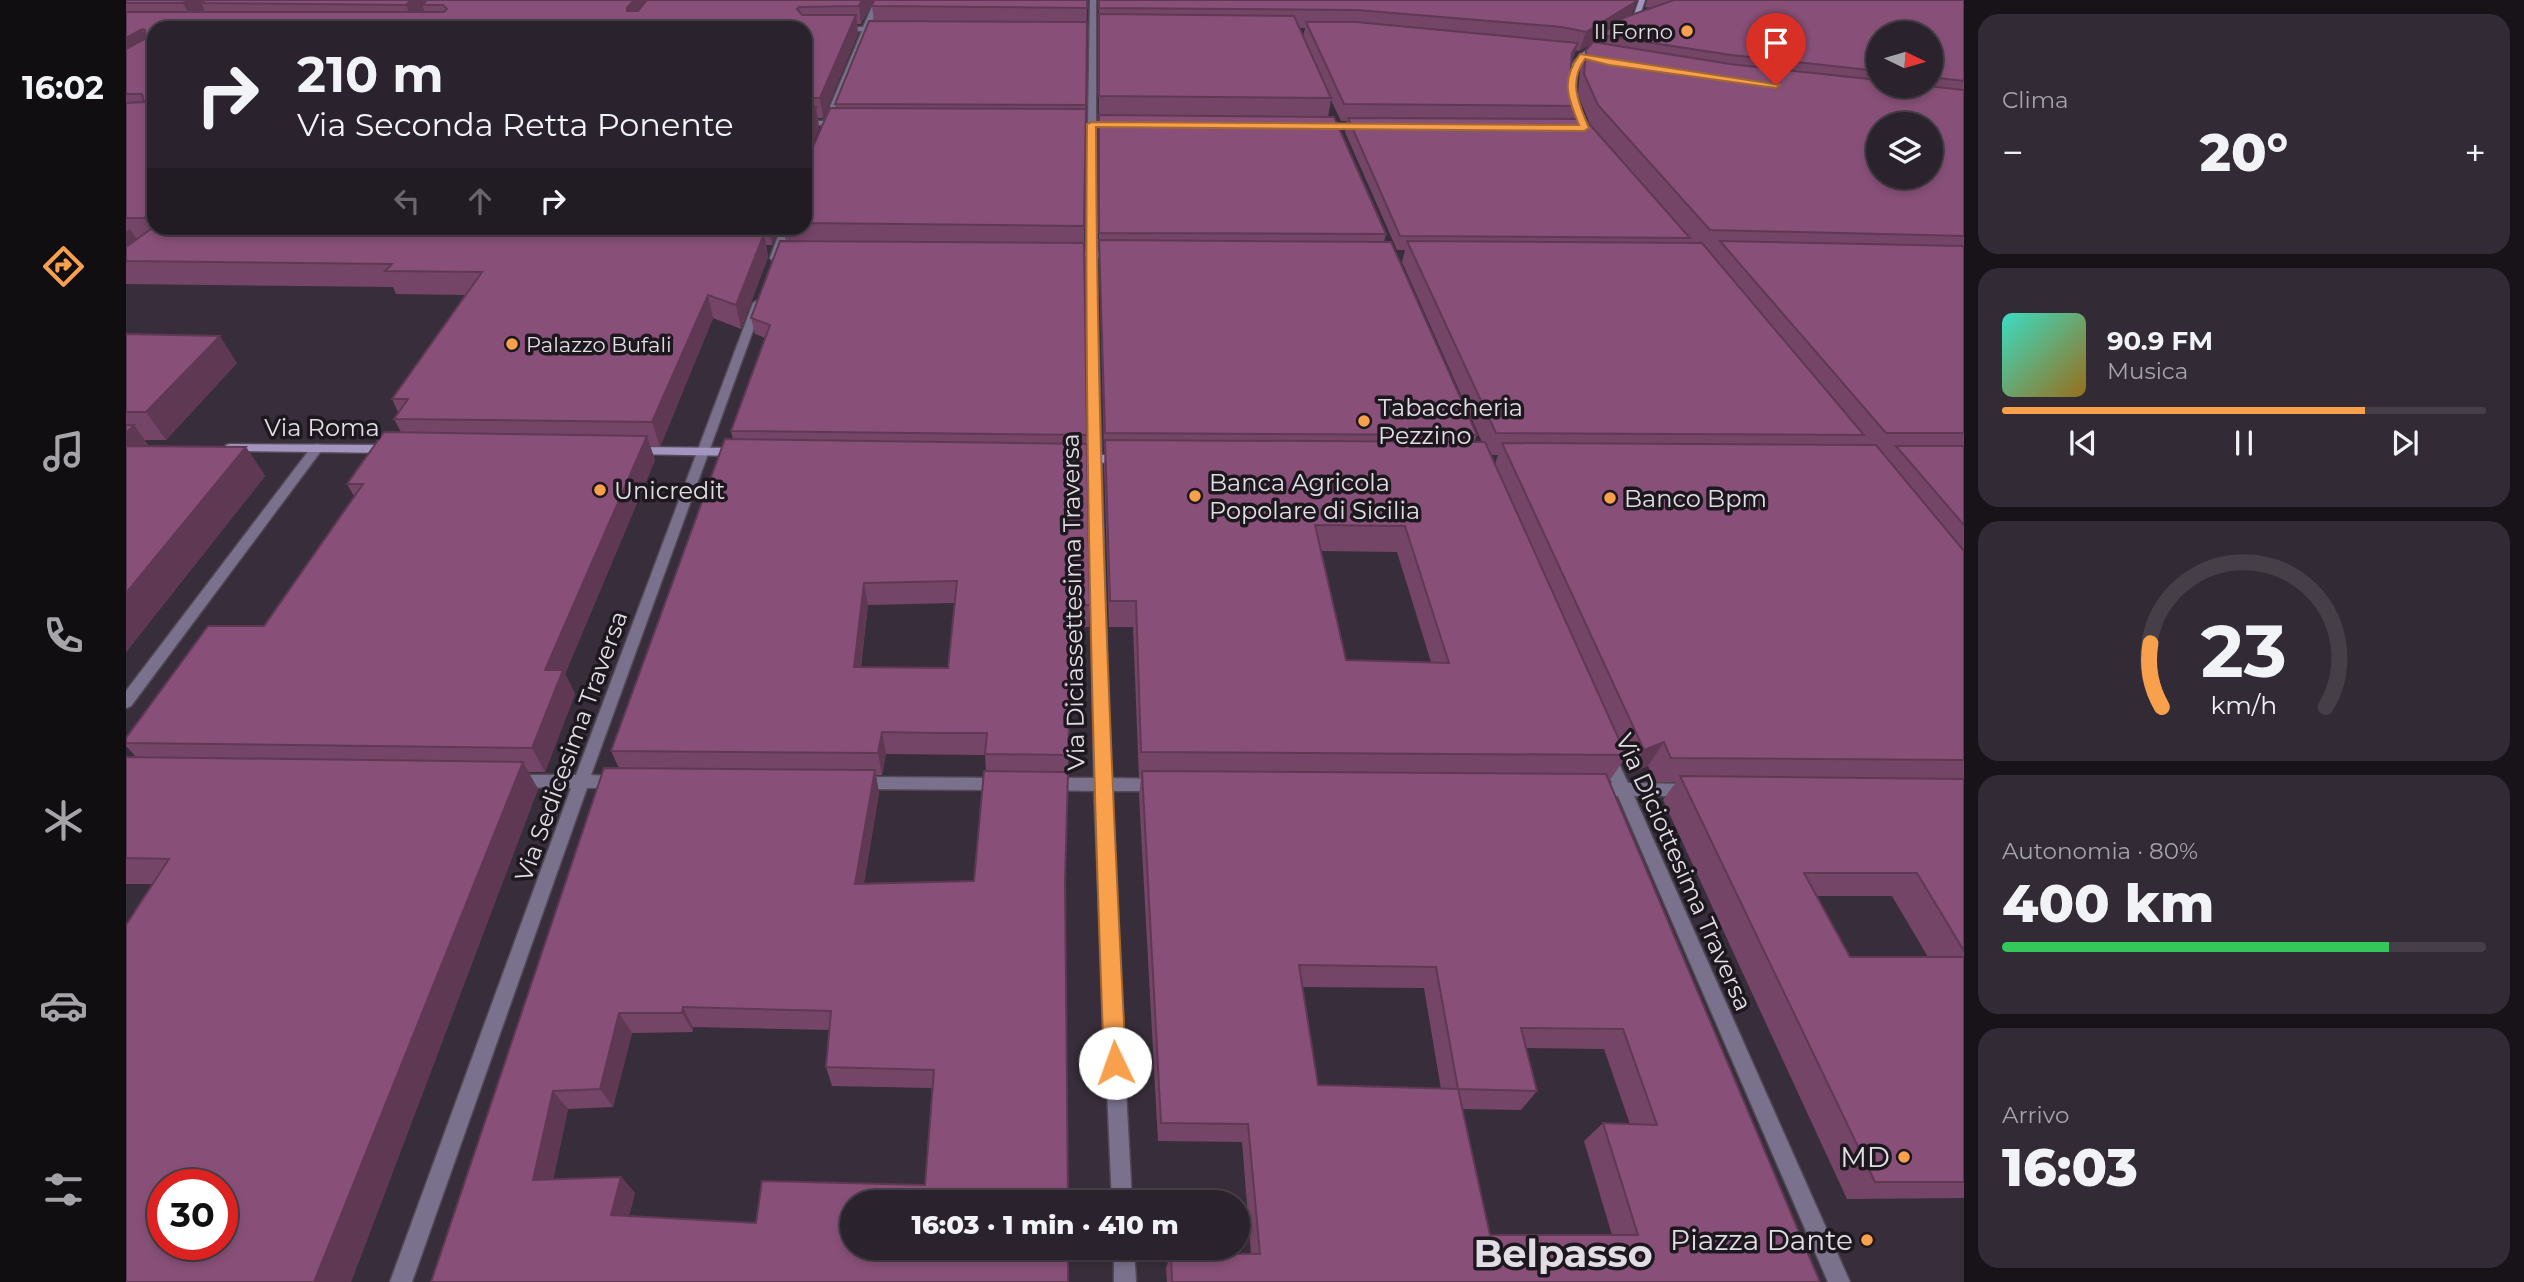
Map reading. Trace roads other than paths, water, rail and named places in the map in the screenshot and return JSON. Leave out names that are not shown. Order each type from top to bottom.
[{"type":"street","points":[[822,134],[878,0]]},
{"type":"street","name":"Via Diciassettesima Traversa","points":[[1093,0],[1091,254],[1102,784],[1121,1190]]},
{"type":"street","points":[[1634,24],[1642,0]]},
{"type":"street","points":[[1625,7],[1649,10]]},
{"type":"street","points":[[1624,29],[1646,20]]},
{"type":"street","points":[[812,29],[892,29]]},
{"type":"street","points":[[1601,148],[1580,128],[1572,94],[1573,69],[1583,56],[1603,41]]},
{"type":"street","points":[[1570,53],[1596,59]]},
{"type":"street","points":[[812,123],[854,123]]},
{"type":"street","name":"Via Sedicesima Traversa","points":[[401,1282],[581,782],[783,235]]},
{"type":"street","points":[[1050,254],[1132,254]]},
{"type":"street","name":"Via Roma","points":[[222,447],[401,449]]},
{"type":"street","points":[[126,702],[317,449]]},
{"type":"street","points":[[620,451],[757,453]]},
{"type":"street","points":[[1058,458],[1136,459]]},
{"type":"street","name":"Via Diciottesima Traversa","points":[[1601,739],[1839,1282]]},
{"type":"street","points":[[498,781],[636,782]]},
{"type":"street","points":[[842,783],[1171,785]]},
{"type":"street","points":[[1582,789],[1705,790]]},
{"type":"street","points":[[1124,1260],[1125,1282]]},
{"type":"place","name":"Il Forno","points":[[1687,31]]},
{"type":"place","name":"Palazzo Bufali","points":[[512,344]]},
{"type":"place","name":"Tabaccheria Pezzino","points":[[1364,421]]},
{"type":"place","name":"Unicredit","points":[[600,490]]},
{"type":"place","name":"Banca Agricola Popolare di Sicilia","points":[[1195,496]]},
{"type":"place","name":"Banco Bpm","points":[[1610,498]]},
{"type":"place","name":"MD","points":[[1904,1157]]},
{"type":"place","name":"Piazza Dante","points":[[1867,1240]]},
{"type":"district","name":"Belpasso","points":[[1563,1253]]}]
